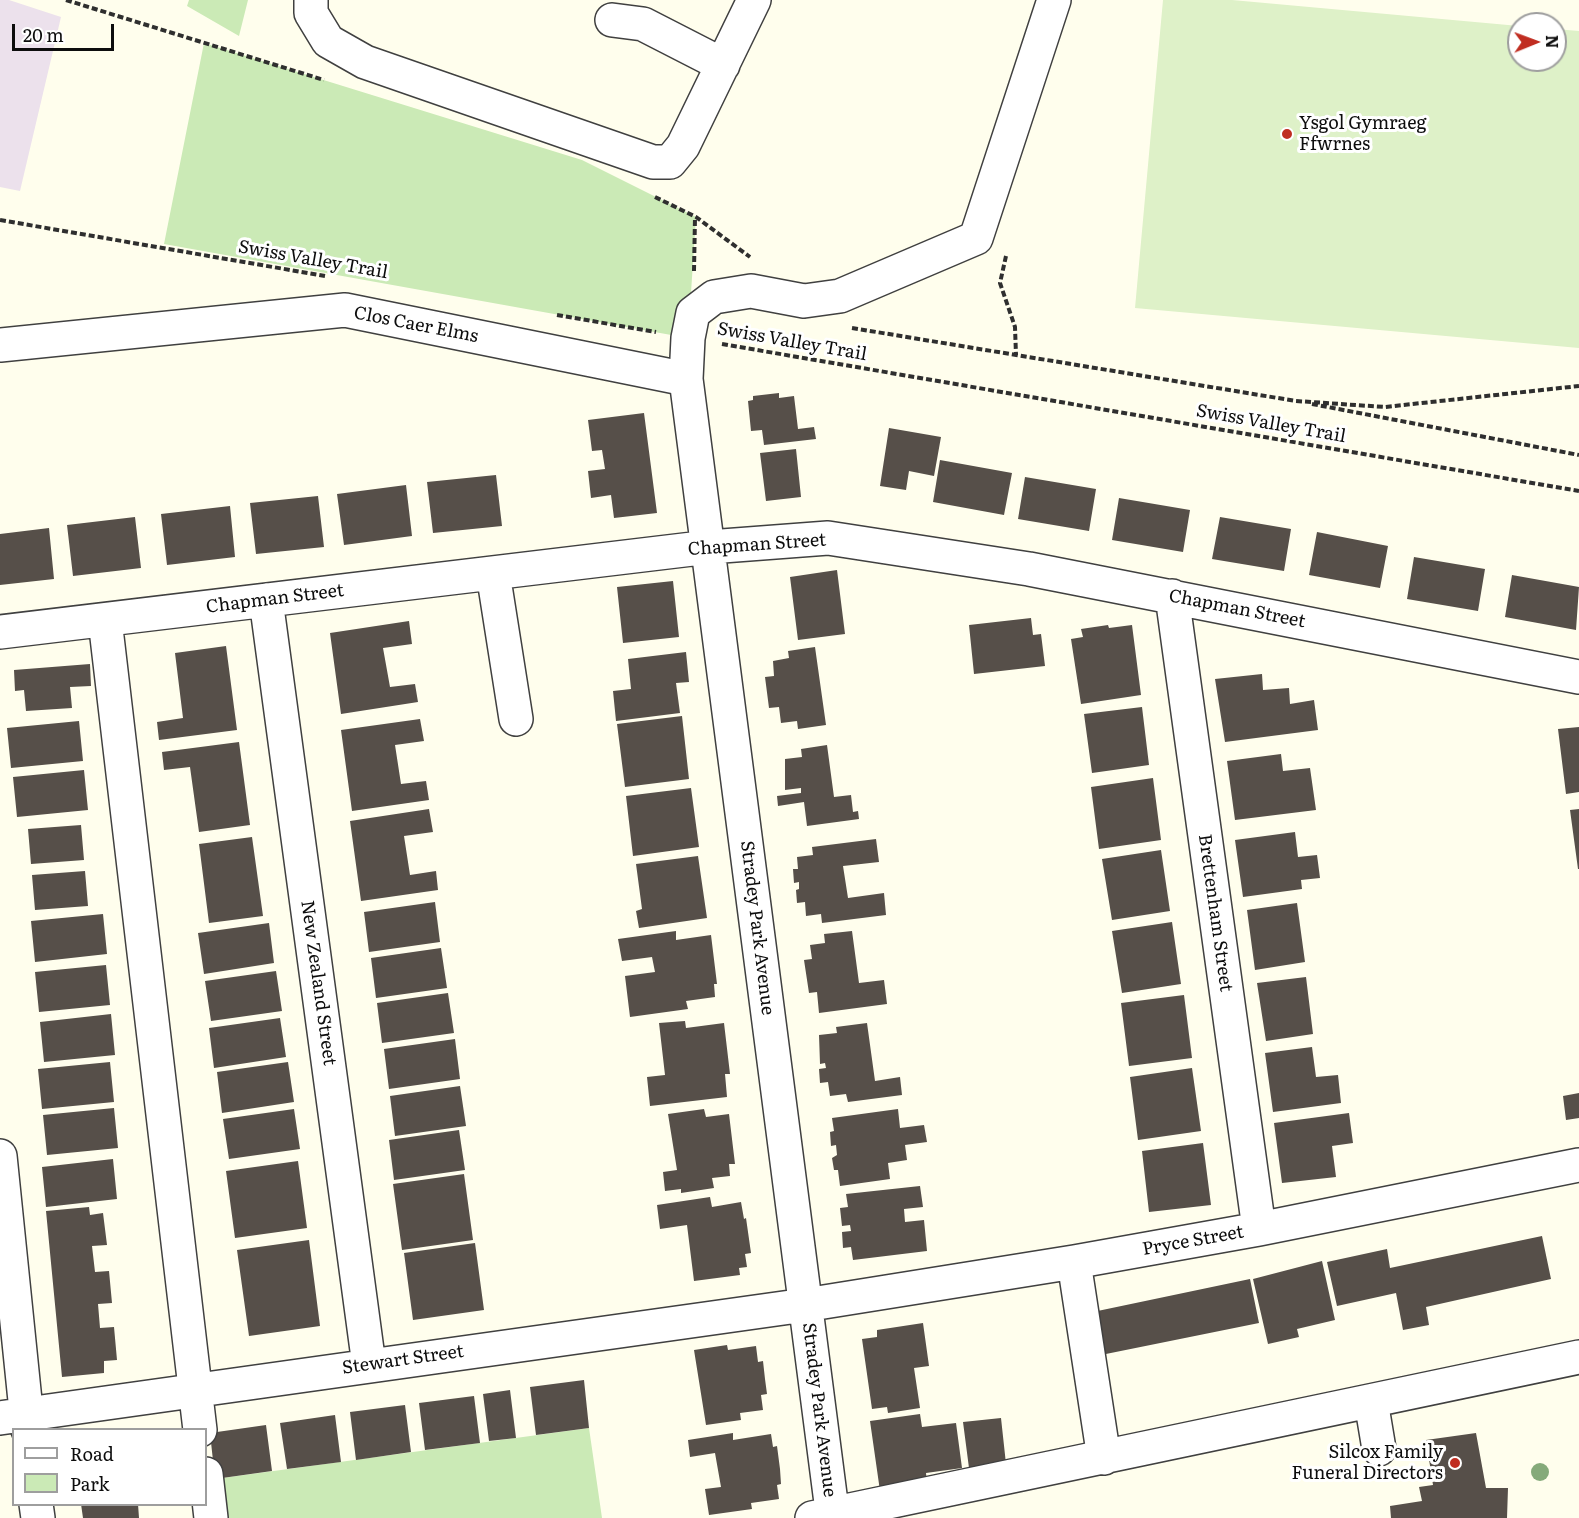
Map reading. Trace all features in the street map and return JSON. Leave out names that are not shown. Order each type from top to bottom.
[{"type":"street","points":[[311,0],[311,13],[328,41],[365,62],[653,162],[670,162],[683,146],[754,0]]},
{"type":"street","points":[[691,326],[714,297],[751,291],[804,301],[840,296],[976,238],[1054,0]]},
{"type":"street","points":[[612,20],[643,24],[723,65]]},
{"type":"street","name":"Clos Caer Elms","points":[[0,345],[345,310],[686,379]]},
{"type":"street","name":"Stradey Park Avenue","points":[[691,326],[686,379],[805,1305],[826,1517]]},
{"type":"street","name":"Chapman Street","points":[[0,632],[709,547],[828,538],[942,554],[1172,596],[1579,677]]},
{"type":"street","points":[[493,573],[516,719]]},
{"type":"street","name":"Brettenham Street","points":[[1172,596],[1259,1229]]},
{"type":"street","name":"New Zealand Street","points":[[266,600],[369,1365]]},
{"type":"street","points":[[105,620],[200,1428]]},
{"type":"street","points":[[0,1156],[18,1420]]},
{"type":"street","name":"Pryce Street","points":[[805,1305],[1074,1262],[1259,1229],[1579,1165]]},
{"type":"street","points":[[1074,1262],[1104,1458]]},
{"type":"street","name":"Stewart Street","points":[[18,1420],[195,1389],[805,1305]]},
{"type":"street","points":[[826,1517],[1579,1357]]},
{"type":"street","points":[[1371,1401],[1379,1449]]},
{"type":"street","points":[[207,1483],[211,1518]]},
{"type":"path","points":[[691,326],[696,217],[756,262]]},
{"type":"path","name":"Swiss Valley Trail","points":[[0,220],[327,276]]},
{"type":"path","points":[[825,298],[838,326],[1296,401],[1579,455]]},
{"type":"path","name":"Swiss Valley Trail","points":[[548,314],[691,326],[1579,491]]},
{"type":"path","points":[[1296,401],[1385,407],[1579,386]]},
{"type":"shaded area","points":[[0,0],[9,0],[61,17],[20,191],[0,187]]},
{"type":"green space","points":[[189,0],[248,0],[239,36],[187,6]]},
{"type":"green space","name":"Ysgol Gymraeg Ffwrnes","points":[[1163,0],[1232,0],[1507,25],[1507,72],[1567,72],[1567,30],[1579,31],[1579,348],[1135,308]]},
{"type":"green space","points":[[204,43],[582,160],[696,217],[688,338],[164,244]]},
{"type":"green space","points":[[589,1428],[602,1518],[220,1518],[215,1479]]},
{"type":"building","points":[[779,393],[779,398],[794,396],[798,429],[814,427],[816,439],[764,445],[762,430],[751,431],[748,401],[753,400],[753,396]]},
{"type":"building","points":[[644,413],[657,513],[614,518],[611,495],[591,498],[588,471],[605,469],[602,450],[592,451],[588,420]]},
{"type":"building","points":[[889,428],[941,437],[934,476],[909,471],[906,490],[880,486]]},
{"type":"building","points":[[796,449],[801,497],[766,501],[760,453]]},
{"type":"building","points":[[940,460],[1012,473],[1004,515],[933,502]]},
{"type":"building","points":[[496,475],[502,526],[433,533],[427,482]]},
{"type":"building","points":[[1025,477],[1096,489],[1089,531],[1018,519]]},
{"type":"building","points":[[406,485],[412,536],[344,545],[337,494]]},
{"type":"building","points":[[318,496],[324,547],[256,554],[250,503]]},
{"type":"building","points":[[1119,498],[1190,510],[1183,552],[1112,540]]},
{"type":"building","points":[[230,506],[235,557],[167,565],[161,514]]},
{"type":"building","points":[[135,517],[141,568],[73,576],[67,525]]},
{"type":"building","points":[[1220,517],[1291,529],[1284,571],[1212,559]]},
{"type":"building","points":[[49,528],[54,579],[0,585],[0,534]]},
{"type":"building","points":[[1317,532],[1388,546],[1380,588],[1309,575]]},
{"type":"building","points":[[1414,557],[1485,569],[1478,611],[1407,599]]},
{"type":"building","points":[[837,570],[845,634],[798,640],[790,577]]},
{"type":"building","points":[[1512,575],[1579,587],[1576,630],[1505,617]]},
{"type":"building","points":[[673,581],[679,637],[623,643],[617,587]]},
{"type":"building","points":[[1031,618],[1033,635],[1041,634],[1045,666],[974,674],[969,625]]},
{"type":"building","points":[[409,621],[412,644],[383,648],[390,687],[415,684],[418,702],[341,714],[330,633]]},
{"type":"building","points":[[1108,625],[1109,628],[1132,625],[1141,695],[1081,704],[1071,639],[1083,637],[1081,629]]},
{"type":"building","points":[[226,646],[237,730],[159,740],[157,722],[183,718],[175,653]]},
{"type":"building","points":[[815,647],[826,725],[798,729],[797,721],[781,723],[779,707],[769,708],[765,677],[774,676],[773,661],[789,658],[788,651]]},
{"type":"building","points":[[686,652],[689,682],[676,683],[680,713],[616,721],[613,691],[631,689],[628,659]]},
{"type":"building","points":[[90,664],[91,686],[70,687],[72,708],[26,711],[24,690],[15,691],[14,670]]},
{"type":"building","points":[[1262,674],[1263,690],[1289,688],[1290,704],[1314,700],[1318,730],[1225,742],[1215,679]]},
{"type":"building","points":[[1142,707],[1149,765],[1092,773],[1084,714]]},
{"type":"building","points":[[682,716],[689,779],[625,787],[617,724]]},
{"type":"building","points":[[420,719],[424,741],[395,745],[401,784],[426,781],[429,800],[352,811],[341,730]]},
{"type":"building","points":[[79,721],[83,761],[11,768],[7,728]]},
{"type":"building","points":[[1579,727],[1579,792],[1566,794],[1558,729]]},
{"type":"building","points":[[239,742],[250,825],[199,832],[190,767],[164,770],[162,752]]},
{"type":"building","points":[[827,745],[834,797],[851,795],[853,812],[858,811],[859,819],[807,826],[804,802],[778,806],[777,796],[801,793],[801,788],[785,790],[785,759],[802,757],[801,749]]},
{"type":"building","points":[[1281,754],[1283,771],[1310,768],[1316,810],[1235,820],[1227,761]]},
{"type":"building","points":[[84,770],[88,810],[17,817],[13,777]]},
{"type":"building","points":[[1153,778],[1161,840],[1099,849],[1091,787]]},
{"type":"building","points":[[691,788],[699,847],[633,856],[626,796]]},
{"type":"building","points":[[429,809],[433,832],[404,836],[410,875],[436,871],[438,890],[361,901],[350,821]]},
{"type":"building","points":[[1579,809],[1579,869],[1578,869],[1570,810]]},
{"type":"building","points":[[81,825],[84,860],[31,864],[28,829]]},
{"type":"building","points":[[1295,832],[1298,857],[1317,855],[1320,878],[1301,880],[1302,889],[1243,897],[1235,840]]},
{"type":"building","points":[[252,837],[263,916],[209,923],[199,844]]},
{"type":"building","points":[[876,839],[879,862],[843,866],[848,898],[884,893],[886,915],[822,923],[821,914],[806,916],[805,902],[797,903],[796,890],[799,889],[799,882],[794,883],[793,869],[798,869],[797,857],[813,855],[812,847]]},
{"type":"building","points":[[1161,850],[1170,911],[1112,920],[1102,859]]},
{"type":"building","points":[[698,856],[707,918],[639,928],[636,911],[642,909],[636,864]]},
{"type":"building","points":[[85,871],[88,906],[35,910],[32,875]]},
{"type":"building","points":[[435,902],[440,942],[369,952],[364,912]]},
{"type":"building","points":[[1297,903],[1305,962],[1255,970],[1247,910]]},
{"type":"building","points":[[103,914],[107,954],[35,962],[31,921]]},
{"type":"building","points":[[1172,922],[1181,984],[1122,993],[1112,931]]},
{"type":"building","points":[[269,923],[274,963],[204,974],[198,933]]},
{"type":"building","points":[[676,931],[676,940],[711,935],[717,984],[714,984],[715,997],[686,1001],[688,1009],[630,1017],[625,976],[655,972],[652,957],[622,961],[618,939]]},
{"type":"building","points":[[852,931],[859,983],[884,980],[887,1004],[819,1013],[817,992],[809,993],[804,960],[812,959],[810,945],[825,943],[824,934]]},
{"type":"building","points":[[441,948],[447,988],[376,998],[371,958]]},
{"type":"building","points":[[106,965],[110,1005],[39,1012],[35,972]]},
{"type":"building","points":[[276,971],[282,1011],[211,1021],[205,981]]},
{"type":"building","points":[[1306,977],[1313,1034],[1266,1041],[1257,983]]},
{"type":"building","points":[[448,993],[454,1033],[382,1043],[377,1003]]},
{"type":"building","points":[[1184,995],[1192,1058],[1129,1066],[1121,1003]]},
{"type":"building","points":[[111,1014],[115,1055],[44,1062],[40,1022]]},
{"type":"building","points":[[280,1018],[286,1057],[214,1068],[209,1028]]},
{"type":"building","points":[[685,1021],[686,1028],[724,1023],[730,1074],[725,1074],[727,1097],[650,1106],[647,1077],[665,1075],[659,1023]]},
{"type":"building","points":[[867,1023],[875,1081],[900,1077],[902,1095],[848,1102],[846,1094],[830,1096],[828,1082],[820,1083],[819,1069],[826,1068],[825,1063],[820,1064],[819,1035],[837,1033],[836,1027]]},
{"type":"building","points":[[455,1039],[460,1079],[389,1089],[384,1049]]},
{"type":"building","points":[[1312,1047],[1316,1077],[1338,1075],[1341,1103],[1273,1112],[1265,1053]]},
{"type":"building","points":[[110,1062],[114,1102],[42,1109],[38,1069]]},
{"type":"building","points":[[288,1062],[294,1102],[222,1113],[217,1072]]},
{"type":"building","points":[[1192,1068],[1201,1131],[1138,1140],[1130,1077]]},
{"type":"building","points":[[460,1086],[466,1126],[395,1136],[390,1096]]},
{"type":"building","points":[[1579,1093],[1579,1118],[1566,1120],[1563,1096]]},
{"type":"building","points":[[114,1108],[118,1148],[47,1155],[43,1115]]},
{"type":"building","points":[[294,1109],[300,1149],[229,1159],[223,1119]]},
{"type":"building","points":[[704,1109],[706,1117],[729,1114],[735,1164],[729,1164],[730,1176],[712,1178],[714,1188],[681,1193],[681,1189],[665,1191],[663,1172],[677,1170],[668,1114]]},
{"type":"building","points":[[898,1109],[900,1128],[924,1125],[927,1142],[905,1145],[907,1160],[888,1163],[890,1179],[840,1186],[838,1170],[834,1170],[832,1158],[837,1155],[836,1145],[831,1146],[830,1132],[834,1131],[832,1118]]},
{"type":"building","points":[[1349,1113],[1353,1143],[1332,1146],[1336,1177],[1282,1183],[1274,1123]]},
{"type":"building","points":[[459,1130],[465,1170],[394,1180],[389,1140]]},
{"type":"building","points":[[1203,1143],[1211,1205],[1149,1212],[1142,1151]]},
{"type":"building","points":[[113,1159],[117,1199],[46,1207],[42,1167]]},
{"type":"building","points":[[298,1161],[307,1228],[235,1238],[226,1171]]},
{"type":"building","points":[[464,1174],[473,1240],[402,1250],[393,1184]]},
{"type":"building","points":[[920,1186],[923,1207],[904,1209],[905,1222],[924,1220],[927,1251],[853,1260],[851,1247],[843,1248],[842,1232],[851,1231],[850,1225],[842,1226],[840,1208],[848,1207],[846,1194]]},
{"type":"building","points":[[710,1197],[712,1207],[741,1202],[744,1219],[746,1218],[751,1253],[745,1254],[747,1267],[739,1268],[740,1275],[694,1281],[687,1225],[660,1229],[657,1205]]},
{"type":"building","points":[[89,1207],[90,1215],[103,1213],[107,1245],[92,1246],[95,1272],[109,1271],[112,1303],[98,1304],[100,1328],[114,1327],[117,1360],[104,1361],[104,1373],[62,1377],[46,1211]]},
{"type":"building","points":[[1542,1236],[1551,1279],[1426,1307],[1429,1325],[1403,1330],[1396,1293],[1337,1306],[1327,1262],[1387,1249],[1390,1268]]},
{"type":"building","points":[[309,1240],[320,1326],[249,1336],[237,1250]]},
{"type":"building","points":[[475,1243],[484,1310],[413,1320],[404,1253]]},
{"type":"building","points":[[1322,1261],[1335,1320],[1297,1329],[1299,1337],[1268,1344],[1253,1279]]},
{"type":"building","points":[[1250,1279],[1259,1323],[1096,1356],[1088,1313]]},
{"type":"building","points":[[923,1323],[929,1366],[914,1368],[920,1408],[888,1413],[887,1407],[872,1409],[862,1339],[877,1337],[877,1330]]},
{"type":"building","points":[[727,1345],[728,1350],[756,1346],[758,1362],[763,1361],[767,1394],[761,1395],[763,1410],[740,1413],[741,1420],[706,1425],[694,1350]]},
{"type":"building","points":[[584,1380],[589,1428],[536,1435],[530,1387]]},
{"type":"building","points":[[510,1390],[516,1438],[489,1441],[483,1394]]},
{"type":"building","points":[[474,1396],[480,1443],[425,1450],[419,1403]]},
{"type":"building","points":[[405,1405],[411,1452],[356,1460],[350,1412]]},
{"type":"building","points":[[920,1414],[922,1427],[956,1423],[962,1468],[926,1473],[927,1484],[880,1491],[870,1421]]},
{"type":"building","points":[[335,1415],[341,1462],[287,1469],[280,1423]]},
{"type":"building","points":[[1001,1418],[1006,1464],[969,1468],[963,1422]]},
{"type":"building","points":[[266,1425],[272,1471],[215,1479],[210,1433]]},
{"type":"building","points":[[733,1433],[733,1440],[771,1434],[773,1447],[777,1446],[780,1469],[781,1484],[777,1485],[779,1499],[751,1503],[752,1509],[709,1515],[705,1489],[721,1487],[715,1453],[690,1457],[688,1440]]},
{"type":"building","name":"Silcox Family Funeral Directors","points":[[1476,1433],[1486,1488],[1508,1488],[1507,1518],[1391,1518],[1390,1506],[1422,1501],[1419,1487],[1433,1485],[1426,1440]]},
{"type":"building","points":[[81,1506],[138,1506],[139,1518],[83,1518]]},
{"type":"place","name":"Ysgol Gymraeg Ffwrnes","points":[[1287,134]]},
{"type":"place","name":"Silcox Family Funeral Directors","points":[[1455,1463]]}]
